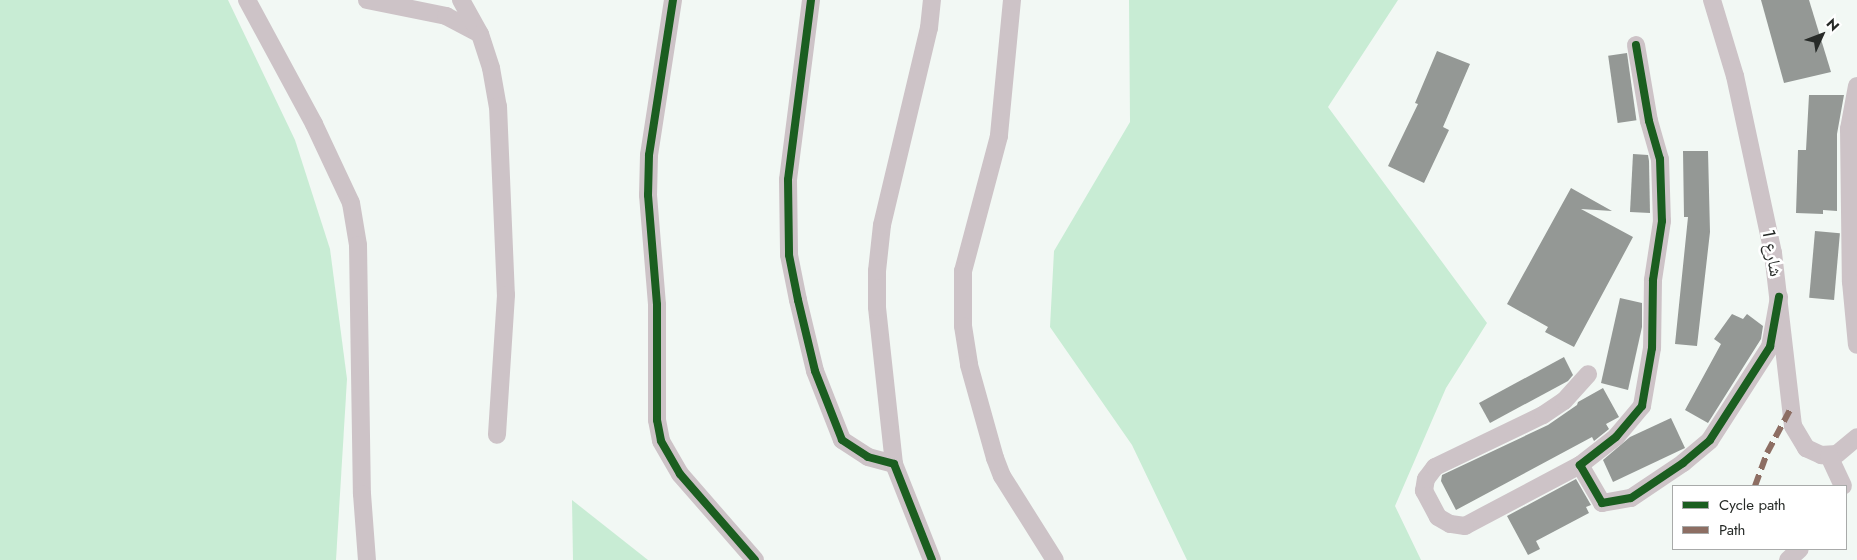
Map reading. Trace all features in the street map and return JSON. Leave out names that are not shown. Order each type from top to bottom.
[{"type":"street","points":[[247,0],[345,185],[353,210],[358,245],[362,494],[367,560]]},
{"type":"street","points":[[368,0],[446,16],[480,34]]},
{"type":"street","points":[[461,0],[480,34],[491,68],[501,150],[506,295],[497,435]]},
{"type":"street","points":[[673,0],[649,155],[648,195],[657,305],[657,420],[661,441],[680,474],[755,560]]},
{"type":"street","points":[[811,0],[788,180],[789,255],[815,370],[842,440],[868,457],[894,464]]},
{"type":"street","points":[[932,0],[929,28],[882,224],[877,271],[877,307],[894,464],[932,560]]},
{"type":"street","points":[[1012,0],[999,136],[963,271],[963,326],[969,365],[995,458],[1055,560]]},
{"type":"street","name":"شارع 1","points":[[1712,0],[1748,131],[1779,297],[1793,426],[1806,448],[1829,456]]},
{"type":"street","points":[[1588,374],[1564,401],[1544,415],[1435,467],[1426,479],[1424,491],[1438,517],[1450,524],[1465,526],[1580,465],[1616,437],[1636,415],[1644,395],[1652,348],[1653,280],[1662,221],[1660,159],[1649,121],[1636,45]]},
{"type":"street","points":[[1857,86],[1849,129],[1851,282],[1857,345]]},
{"type":"street","points":[[1580,465],[1602,503],[1612,503],[1631,498],[1698,451],[1724,422],[1745,383],[1770,347],[1779,297]]},
{"type":"street","points":[[1842,485],[1829,456],[1845,450],[1857,438]]},
{"type":"street","points":[[1788,560],[1799,550]]},
{"type":"green space","points":[[0,0],[228,0],[295,140],[330,249],[347,379],[336,560],[0,560]]},
{"type":"green space","points":[[1129,0],[1398,0],[1328,107],[1487,323],[1446,388],[1395,506],[1421,560],[1187,560],[1132,445],[1050,327],[1054,251],[1130,122]]},
{"type":"green space","points":[[572,500],[648,560],[573,560]]},
{"type":"building","points":[[1761,0],[1809,0],[1831,72],[1784,83]]},
{"type":"building","points":[[1437,51],[1470,64],[1443,127],[1449,130],[1424,183],[1388,166],[1418,104],[1415,103]]},
{"type":"building","points":[[1627,53],[1636,120],[1618,123],[1608,56]]},
{"type":"building","points":[[1809,95],[1844,95],[1837,134],[1837,211],[1823,210],[1823,214],[1796,213],[1798,150],[1806,150]]},
{"type":"building","points":[[1683,151],[1708,151],[1710,232],[1697,346],[1675,344],[1688,217],[1684,217]]},
{"type":"building","points":[[1633,154],[1648,155],[1650,213],[1630,212]]},
{"type":"building","points":[[1571,188],[1612,211],[1581,209],[1633,237],[1574,347],[1545,332],[1548,327],[1507,304]]},
{"type":"building","points":[[1815,231],[1840,233],[1834,300],[1809,298]]},
{"type":"building","points":[[1620,298],[1642,303],[1642,327],[1628,390],[1601,383]]},
{"type":"building","points":[[1732,314],[1743,319],[1747,314],[1763,326],[1761,339],[1708,423],[1685,410],[1721,344],[1714,339]]},
{"type":"building","points":[[1564,357],[1573,375],[1568,381],[1490,423],[1479,403]]},
{"type":"building","points":[[1603,388],[1619,417],[1606,424],[1609,429],[1594,441],[1592,437],[1456,510],[1441,481],[1442,475],[1548,425],[1577,405],[1578,402]]},
{"type":"building","points":[[1671,418],[1685,448],[1613,482],[1603,460],[1630,437]]},
{"type":"building","points":[[1576,479],[1591,505],[1586,507],[1589,513],[1536,541],[1540,549],[1528,555],[1507,516]]},
{"type":"marked path","points":[[1755,485],[1767,453],[1790,410]]},
{"type":"cycle path","points":[[673,0],[649,155],[648,195],[657,305],[657,420],[661,441],[680,474],[755,560]]},
{"type":"cycle path","points":[[811,0],[788,180],[789,255],[798,300],[815,371],[842,440],[868,457],[894,464],[932,560]]},
{"type":"cycle path","points":[[1636,45],[1649,121],[1660,159],[1662,221],[1653,280],[1652,348],[1642,406],[1616,437],[1580,465],[1602,503],[1631,498],[1683,463],[1710,440],[1770,347],[1779,297]]}]
